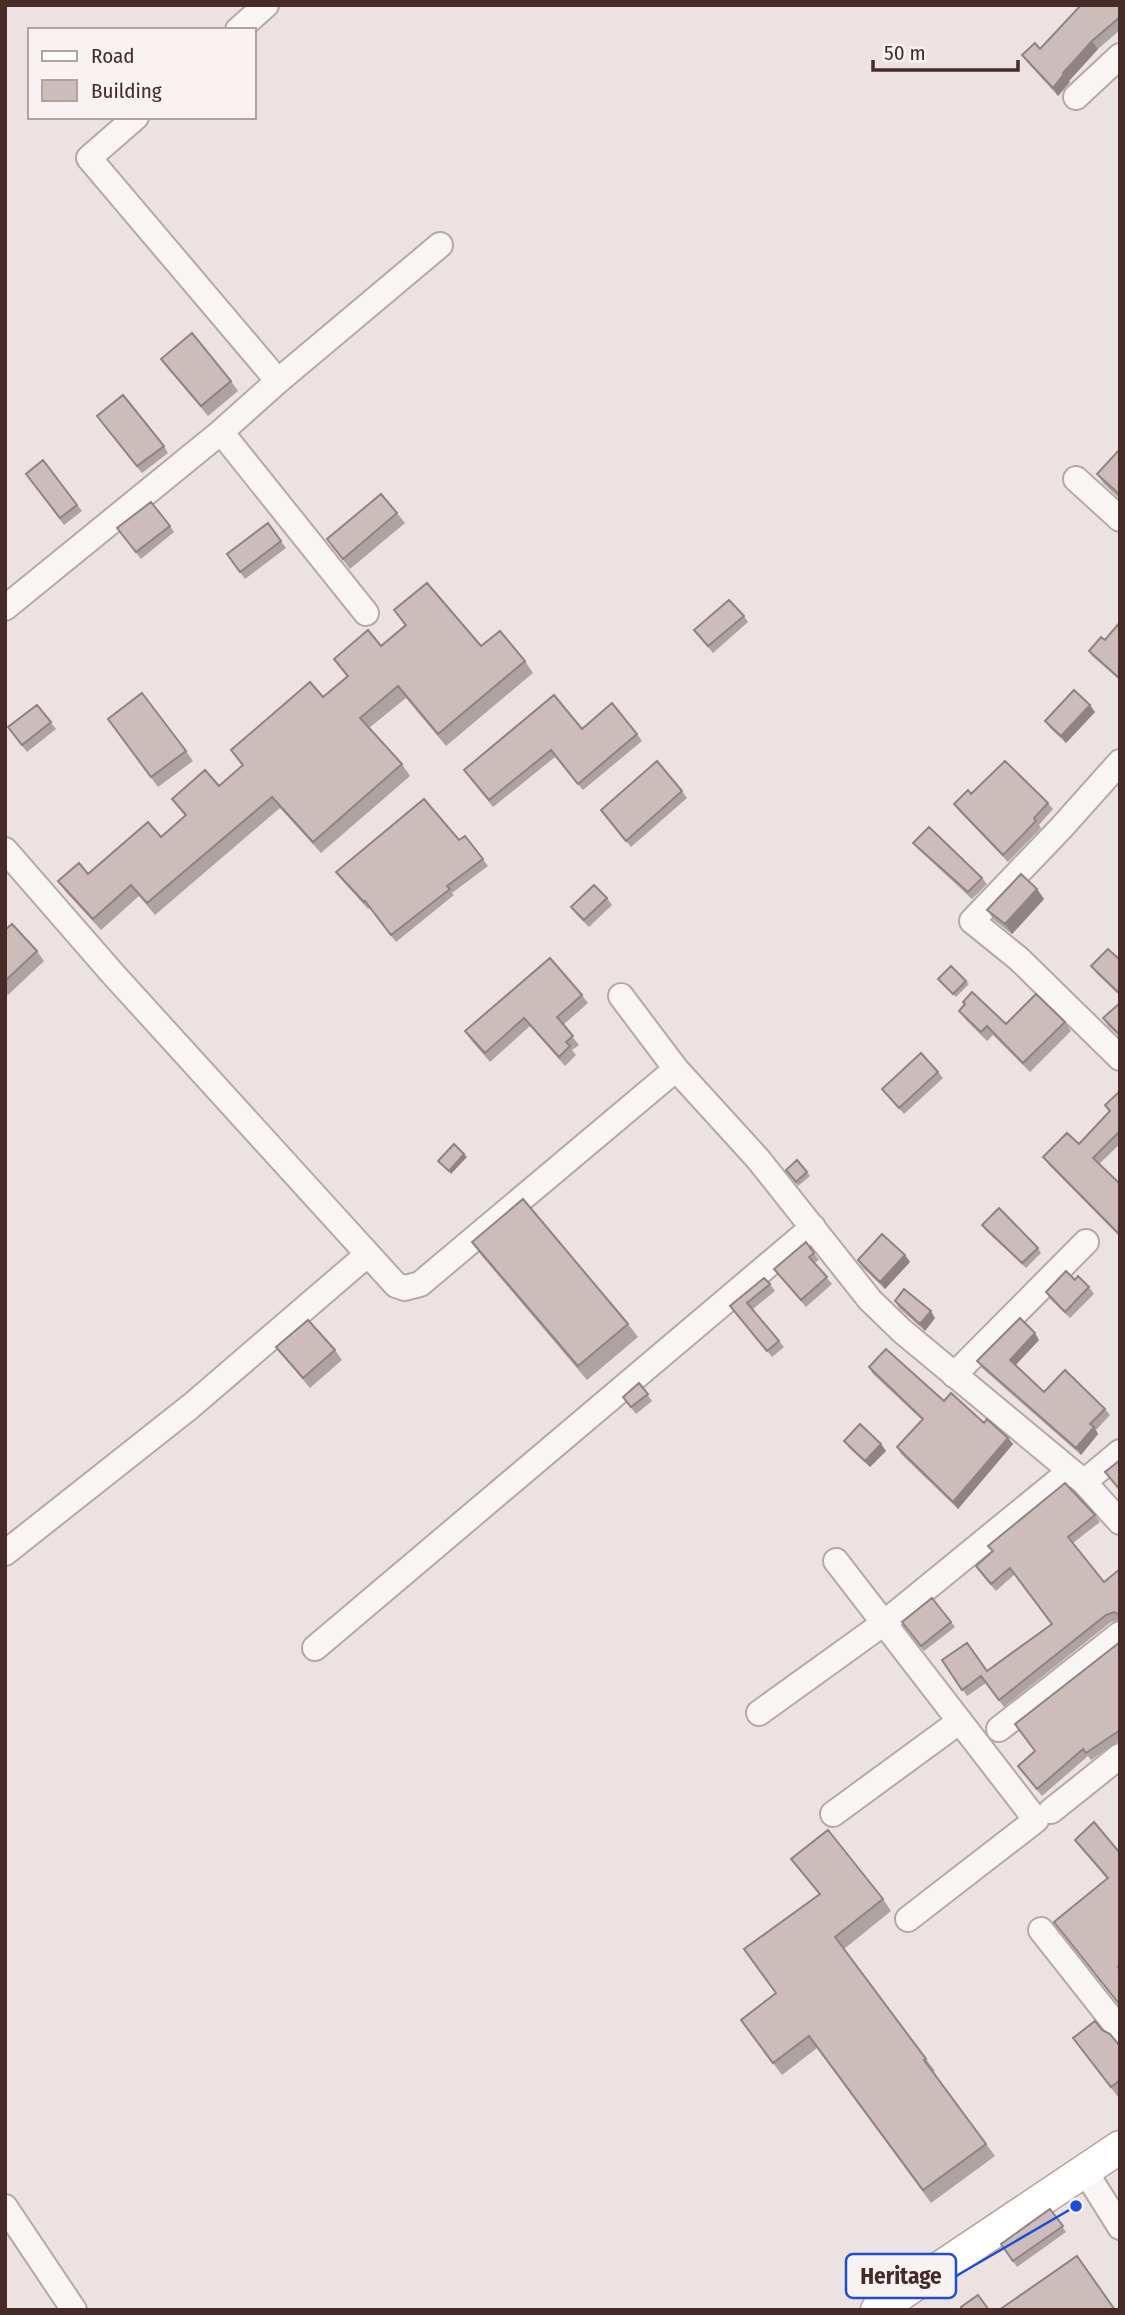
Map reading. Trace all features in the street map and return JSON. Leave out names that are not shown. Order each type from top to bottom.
[{"type":"main road","points":[[877,2310],[1120,2147]]},
{"type":"street","points":[[240,28],[266,5]]},
{"type":"street","points":[[1076,97],[1120,56]]},
{"type":"street","points":[[134,119],[89,158],[278,381]]},
{"type":"street","points":[[5,608],[221,432],[440,245]]},
{"type":"street","points":[[221,432],[366,613]]},
{"type":"street","points":[[1076,479],[1120,519]]},
{"type":"street","points":[[1120,762],[972,921],[1019,959],[1120,1058]]},
{"type":"street","points":[[5,850],[122,984],[368,1254],[397,1285],[405,1288],[420,1284],[676,1069]]},
{"type":"street","points":[[621,996],[676,1069],[758,1159],[870,1300],[954,1375],[1077,1476],[1120,1522]]},
{"type":"street","points":[[315,1648],[813,1227]]},
{"type":"street","points":[[954,1375],[1086,1242]]},
{"type":"street","points":[[5,1553],[191,1405],[368,1254]]},
{"type":"street","points":[[759,1713],[884,1623],[1077,1476],[1120,1452]]},
{"type":"street","points":[[836,1561],[1036,1820],[908,1919]]},
{"type":"street","points":[[999,1729],[1120,1634]]},
{"type":"street","points":[[834,1814],[960,1721]]},
{"type":"street","points":[[1051,1811],[1120,1756]]},
{"type":"street","points":[[1041,1930],[1120,2030]]},
{"type":"street","points":[[1085,2171],[1120,2227]]},
{"type":"street","points":[[5,2207],[74,2310]]},
{"type":"building","points":[[1081,5],[1120,5],[1120,17],[1092,41],[1053,88],[1022,55],[1035,43],[1040,49]]},
{"type":"building","points":[[192,333],[231,381],[201,406],[161,359]]},
{"type":"building","points":[[123,395],[164,446],[137,466],[97,416]]},
{"type":"building","points":[[1120,449],[1120,495],[1097,474]]},
{"type":"building","points":[[43,460],[77,505],[60,518],[26,474]]},
{"type":"building","points":[[381,494],[397,513],[343,559],[327,539]]},
{"type":"building","points":[[151,502],[170,526],[136,552],[117,528]]},
{"type":"building","points":[[268,523],[281,541],[240,572],[227,554]]},
{"type":"building","points":[[427,583],[481,646],[500,631],[525,661],[438,734],[398,686],[360,718],[402,764],[313,842],[272,797],[147,903],[131,885],[93,919],[58,881],[79,863],[88,874],[148,822],[161,837],[186,815],[172,799],[205,770],[219,786],[243,765],[231,750],[310,682],[323,697],[348,676],[334,659],[368,630],[381,646],[406,625],[394,610]]},
{"type":"building","points":[[729,600],[744,616],[708,646],[694,630]]},
{"type":"building","points":[[1120,622],[1118,677],[1089,651],[1101,637],[1105,640]]},
{"type":"building","points":[[1074,690],[1090,705],[1061,736],[1045,721]]},
{"type":"building","points":[[142,693],[186,751],[151,777],[108,719]]},
{"type":"building","points":[[554,695],[582,729],[612,703],[637,734],[578,784],[551,750],[489,800],[464,770]]},
{"type":"building","points":[[37,705],[51,722],[22,745],[8,727]]},
{"type":"building","points":[[657,761],[682,791],[626,841],[601,810]]},
{"type":"building","points":[[1005,761],[1048,803],[1034,818],[1036,821],[1003,855],[954,804],[968,790],[971,794]]},
{"type":"building","points":[[424,799],[459,840],[465,836],[483,859],[447,886],[450,889],[391,935],[365,901],[336,872]]},
{"type":"building","points":[[929,827],[982,878],[968,892],[913,843]]},
{"type":"building","points":[[1021,874],[1037,889],[1005,924],[987,910]]},
{"type":"building","points":[[594,885],[607,898],[584,920],[571,907]]},
{"type":"building","points":[[12,924],[37,951],[5,981],[5,930]]},
{"type":"building","points":[[1108,949],[1120,960],[1120,994],[1091,966]]},
{"type":"building","points":[[550,958],[582,995],[557,1017],[573,1036],[566,1042],[570,1046],[559,1057],[524,1018],[485,1053],[465,1031]]},
{"type":"building","points":[[951,966],[966,981],[953,994],[938,979]]},
{"type":"building","points":[[972,992],[1006,1024],[1036,994],[1065,1022],[1023,1063],[987,1026],[981,1032],[959,1011]]},
{"type":"building","points":[[1120,1003],[1120,1035],[1103,1018]]},
{"type":"building","points":[[921,1053],[938,1072],[899,1108],[882,1089]]},
{"type":"building","points":[[1120,1091],[1120,1131],[1093,1158],[1120,1184],[1120,1235],[1043,1157],[1067,1133],[1079,1144],[1110,1111],[1105,1105]]},
{"type":"building","points":[[454,1144],[464,1154],[449,1171],[438,1161]]},
{"type":"building","points":[[797,1160],[807,1172],[796,1182],[786,1170]]},
{"type":"building","points":[[523,1199],[628,1324],[578,1366],[472,1242]]},
{"type":"building","points":[[999,1208],[1038,1248],[1022,1263],[982,1225]]},
{"type":"building","points":[[882,1234],[905,1255],[880,1282],[858,1260]]},
{"type":"building","points":[[806,1242],[814,1253],[809,1257],[827,1277],[801,1300],[774,1269]]},
{"type":"building","points":[[1066,1271],[1075,1280],[1078,1276],[1089,1287],[1065,1312],[1046,1292]]},
{"type":"building","points":[[764,1278],[770,1284],[747,1303],[779,1341],[767,1351],[730,1306]]},
{"type":"building","points":[[904,1289],[931,1311],[920,1324],[895,1301]]},
{"type":"building","points":[[1020,1318],[1035,1333],[1010,1360],[1044,1392],[1065,1370],[1105,1409],[1090,1424],[1094,1427],[1076,1448],[977,1361]]},
{"type":"building","points":[[308,1320],[335,1350],[303,1378],[276,1347]]},
{"type":"building","points":[[886,1349],[944,1401],[951,1393],[984,1423],[987,1419],[1008,1438],[953,1502],[897,1447],[923,1419],[869,1367]]},
{"type":"building","points":[[639,1383],[648,1394],[631,1407],[623,1397]]},
{"type":"building","points":[[860,1424],[881,1444],[865,1461],[844,1441]]},
{"type":"building","points":[[1120,1460],[1120,1490],[1105,1472]]},
{"type":"building","points":[[1065,1483],[1095,1515],[1068,1537],[1104,1582],[1120,1569],[1120,1615],[1114,1612],[1106,1615],[999,1700],[981,1676],[962,1690],[942,1660],[967,1643],[987,1671],[1052,1624],[1010,1568],[991,1584],[976,1566],[993,1551],[988,1546]]},
{"type":"building","points":[[932,1598],[951,1622],[921,1646],[902,1622]]},
{"type":"building","points":[[1120,1642],[1120,1730],[1086,1753],[1083,1749],[1037,1789],[1018,1766],[1035,1751],[1015,1724]]},
{"type":"building","points":[[1094,1822],[1120,1853],[1120,2005],[1054,1922],[1108,1878],[1075,1840]]},
{"type":"building","points":[[828,1830],[883,1899],[835,1937],[986,2144],[923,2190],[809,2036],[773,2063],[741,2020],[776,1993],[744,1949],[820,1894],[791,1859]]},
{"type":"building","points":[[1095,2021],[1120,2046],[1120,2080],[1111,2087],[1073,2038]]},
{"type":"building","points":[[1050,2209],[1063,2226],[1013,2261],[1001,2244]]},
{"type":"building","points":[[1077,2256],[1115,2310],[999,2310]]},
{"type":"building","points":[[978,2295],[989,2310],[963,2310],[961,2307]]},
{"type":"place","name":"Heritage","points":[[1076,2206]]}]
